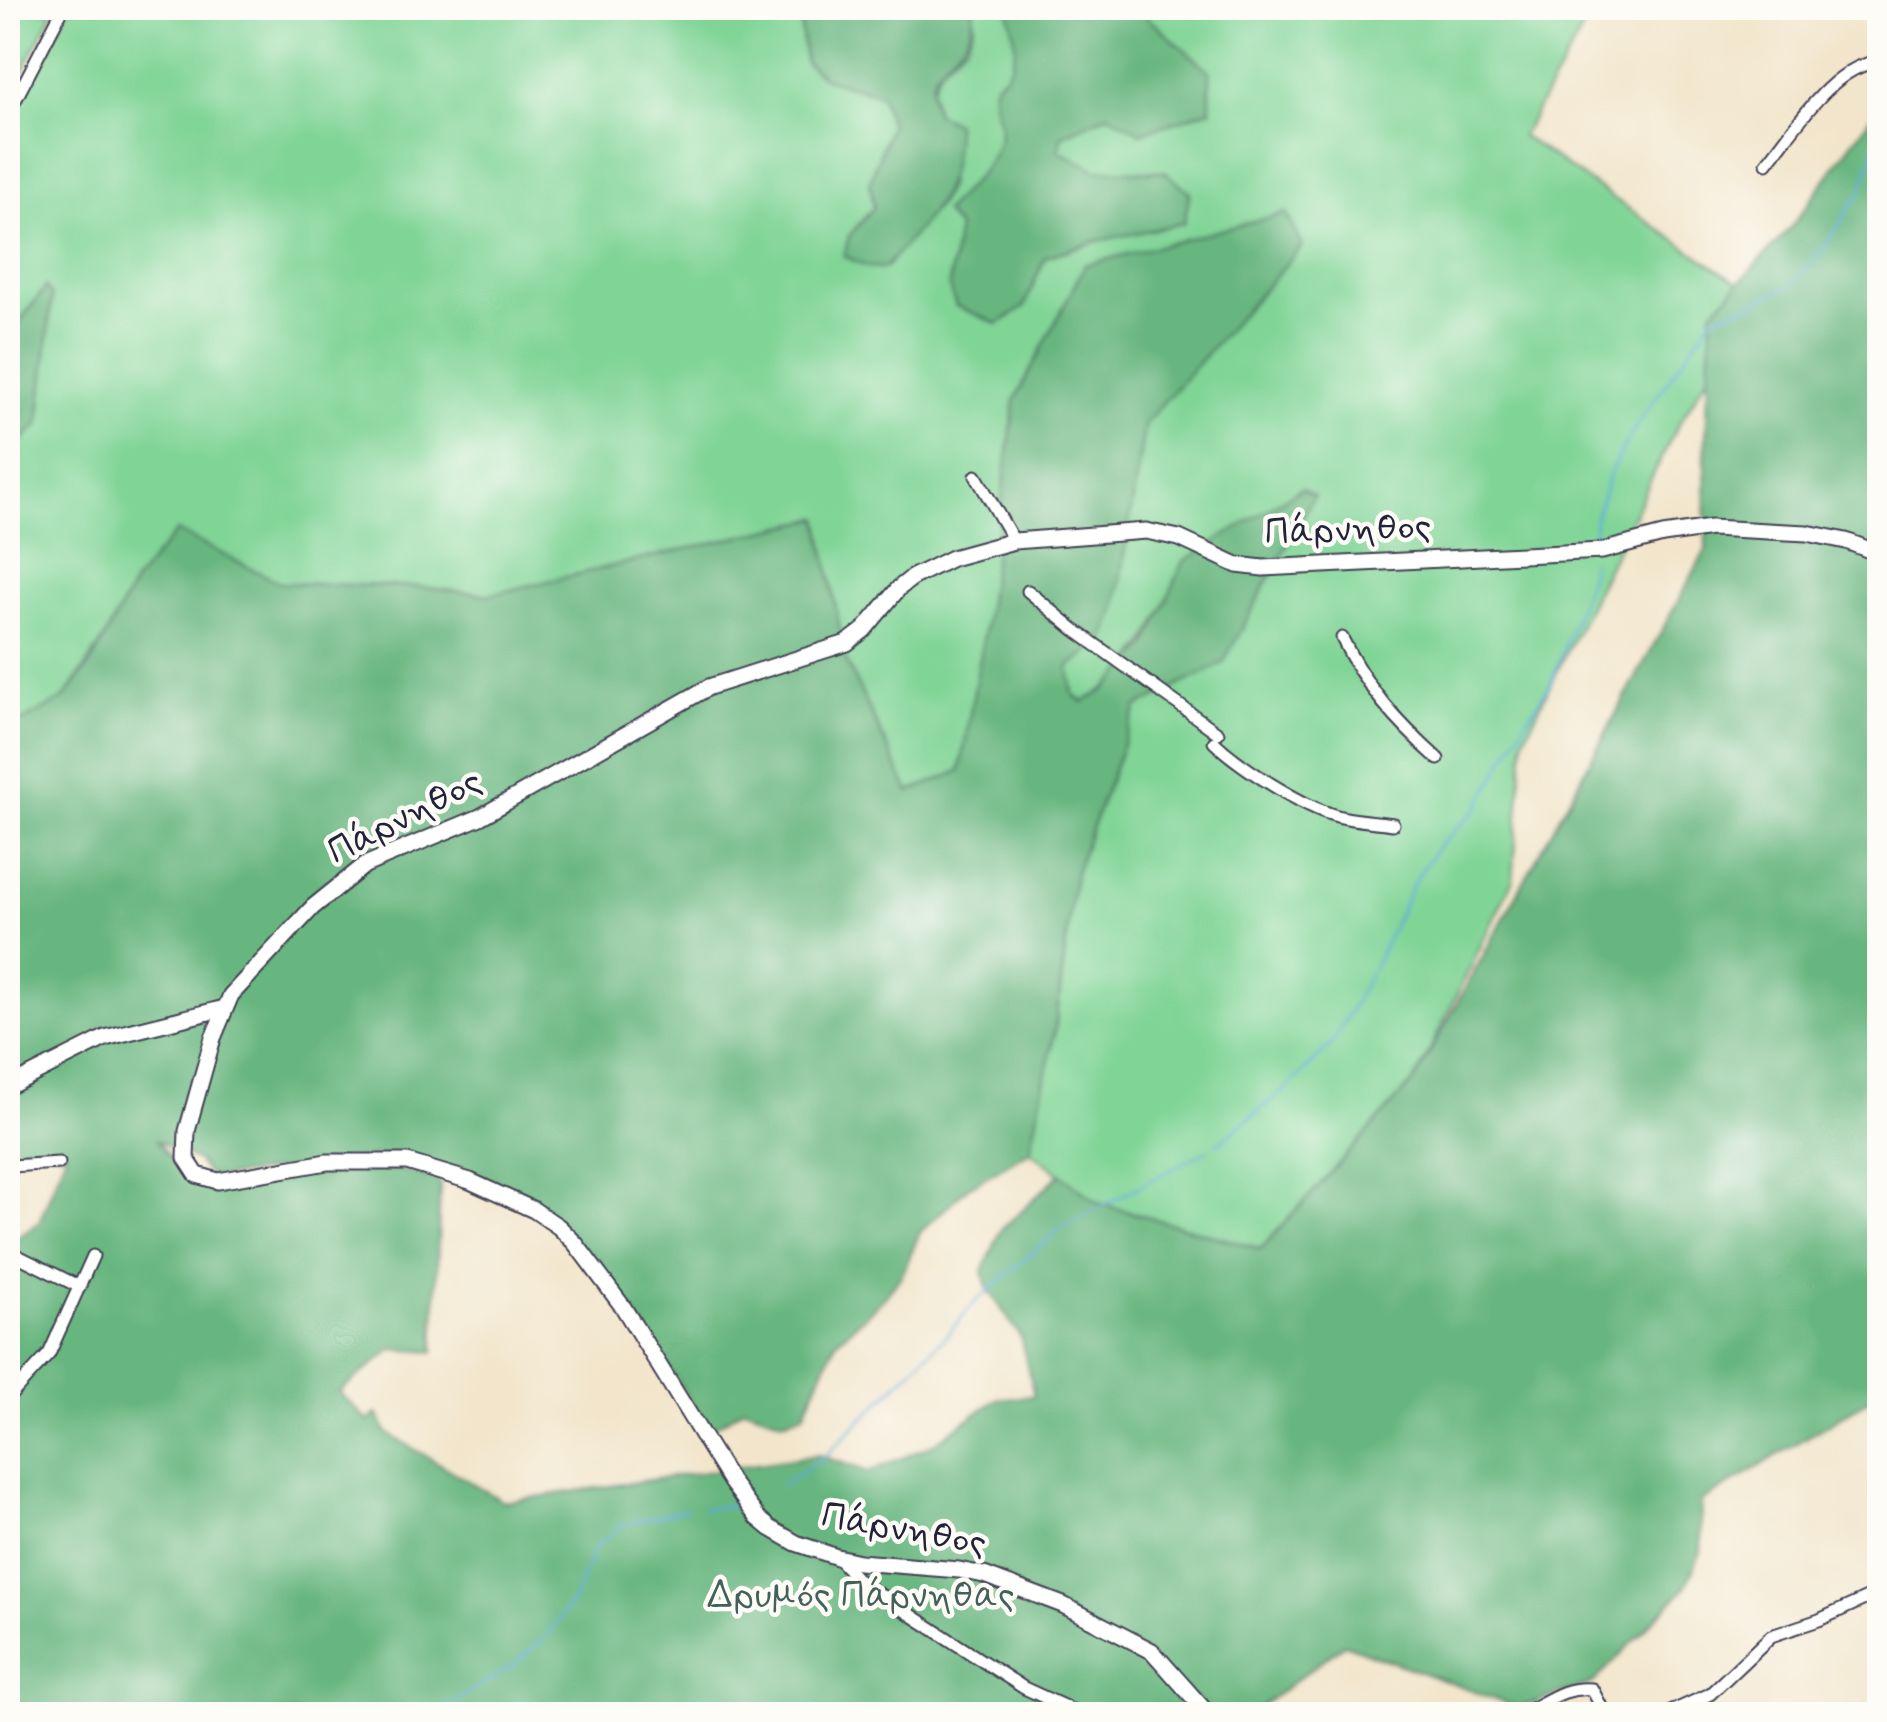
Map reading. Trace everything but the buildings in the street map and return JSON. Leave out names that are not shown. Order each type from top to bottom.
[{"type":"main road","name":"Πάρνηθος","points":[[1208,1714],[1152,1651],[1063,1604],[959,1570],[837,1557],[796,1543],[758,1518],[731,1482],[623,1307],[574,1243],[534,1210],[470,1180],[407,1162],[328,1162],[218,1181],[194,1173],[185,1155],[187,1131],[225,1008],[239,985],[313,907],[365,865],[480,817],[710,687],[837,648],[864,630],[891,596],[913,577],[952,558],[1014,541],[1156,532],[1179,538],[1237,565],[1263,568],[1602,552],[1690,530],[1731,528],[1806,533],[1846,541],[1880,554]]},
{"type":"main road","points":[[8,1087],[105,1038],[225,1008]]},
{"type":"street","points":[[8,114],[63,8]]},
{"type":"street","points":[[1766,163],[1841,75],[1860,64],[1880,62]]},
{"type":"street","points":[[976,476],[1014,541]]},
{"type":"street","points":[[1028,590],[1216,738],[1231,758],[1318,808],[1338,816],[1393,824]]},
{"type":"street","points":[[1342,638],[1388,712],[1438,759]]},
{"type":"street","points":[[8,1188],[9,1166],[59,1163]]},
{"type":"street","points":[[8,1250],[80,1286]]},
{"type":"street","points":[[8,1398],[49,1354],[93,1256]]},
{"type":"street","points":[[837,1557],[859,1582],[1024,1688],[1081,1714]]},
{"type":"street","points":[[1666,1714],[1710,1694],[1772,1636],[1880,1592]]},
{"type":"street","points":[[1522,1714],[1575,1687],[1592,1689],[1605,1714]]},
{"type":"green space","points":[[8,8],[53,13],[8,99]]},
{"type":"green space","points":[[69,8],[799,8],[806,63],[824,78],[881,95],[890,125],[870,182],[874,207],[849,236],[884,268],[938,205],[949,185],[931,89],[941,68],[967,43],[974,26],[973,8],[1008,8],[1016,48],[996,105],[999,140],[980,174],[944,212],[958,228],[949,286],[1024,307],[1045,257],[1097,241],[1165,172],[1096,170],[1059,151],[1061,136],[1108,114],[1187,117],[1210,110],[1136,8],[1595,8],[1522,136],[1756,295],[1673,434],[1524,739],[1513,880],[1415,1080],[1261,1249],[1098,1203],[1030,1151],[1055,1030],[1075,872],[1137,707],[1223,663],[1185,561],[1146,641],[1103,690],[1083,702],[1073,694],[1069,667],[1105,638],[1145,423],[1302,246],[1286,213],[982,647],[960,771],[908,792],[846,661],[819,518],[489,595],[419,587],[280,583],[176,531],[63,700],[8,729],[8,452],[39,424],[52,296],[45,288],[8,337],[8,125]]},
{"type":"green space","points":[[799,8],[973,8],[969,35],[940,67],[931,89],[935,113],[956,123],[955,148],[945,187],[927,219],[885,268],[867,267],[844,256],[849,236],[874,207],[870,182],[890,125],[881,95],[824,78],[805,62]]},
{"type":"green space","points":[[1008,8],[1136,8],[1210,71],[1210,110],[1141,133],[1108,114],[1061,136],[1059,151],[1096,170],[1165,172],[1190,192],[1184,223],[1097,241],[1045,257],[1024,307],[998,324],[956,306],[949,286],[958,228],[944,212],[979,174],[998,142],[1000,125],[993,90],[1011,66],[1015,50]]},
{"type":"green space","name":"Δρυμός Πάρνηθας","points":[[1879,106],[1879,1393],[1701,1502],[1701,1552],[1684,1589],[1592,1684],[1518,1708],[1344,1644],[1251,1714],[8,1714],[8,1243],[39,1223],[66,1153],[20,1148],[8,1156],[8,729],[63,699],[91,663],[135,581],[176,531],[280,583],[419,587],[489,595],[819,518],[846,661],[909,792],[960,771],[982,647],[1015,400],[1085,265],[1286,213],[1302,246],[1145,423],[1115,612],[1105,638],[1069,667],[1073,695],[1083,702],[1104,691],[1146,647],[1184,561],[1302,488],[1314,496],[1223,663],[1137,707],[1075,872],[1055,1030],[1030,1151],[967,1188],[920,1232],[902,1275],[881,1301],[836,1342],[804,1414],[783,1421],[744,1408],[709,1430],[637,1318],[530,1205],[378,1156],[218,1178],[207,1173],[197,1161],[156,1140],[190,1179],[218,1191],[355,1169],[410,1171],[437,1177],[440,1185],[434,1352],[393,1349],[339,1392],[368,1421],[377,1414],[387,1433],[504,1502],[818,1455],[869,1472],[932,1445],[997,1399],[1034,1396],[1021,1338],[987,1287],[983,1271],[1001,1230],[1060,1174],[1098,1203],[1261,1249],[1415,1080],[1706,550],[1705,458],[1712,312],[1791,227]]},
{"type":"green space","points":[[46,287],[52,296],[39,424],[8,452],[8,337]]},
{"type":"waterway","points":[[1593,547],[1595,519],[1612,468],[1638,423],[1713,317],[1791,285],[1826,246],[1862,189],[1880,131]]},
{"type":"waterway","points":[[1217,1144],[1286,1089],[1332,1044],[1414,882],[1436,849],[1477,809],[1551,684],[1591,573],[1592,560]]},
{"type":"waterway","points":[[782,1486],[826,1455],[973,1304],[1061,1228],[1208,1150]]},
{"type":"waterway","points":[[703,1509],[736,1505]]},
{"type":"waterway","points":[[435,1714],[514,1665],[546,1637],[575,1597],[596,1546],[622,1525],[686,1509]]}]
